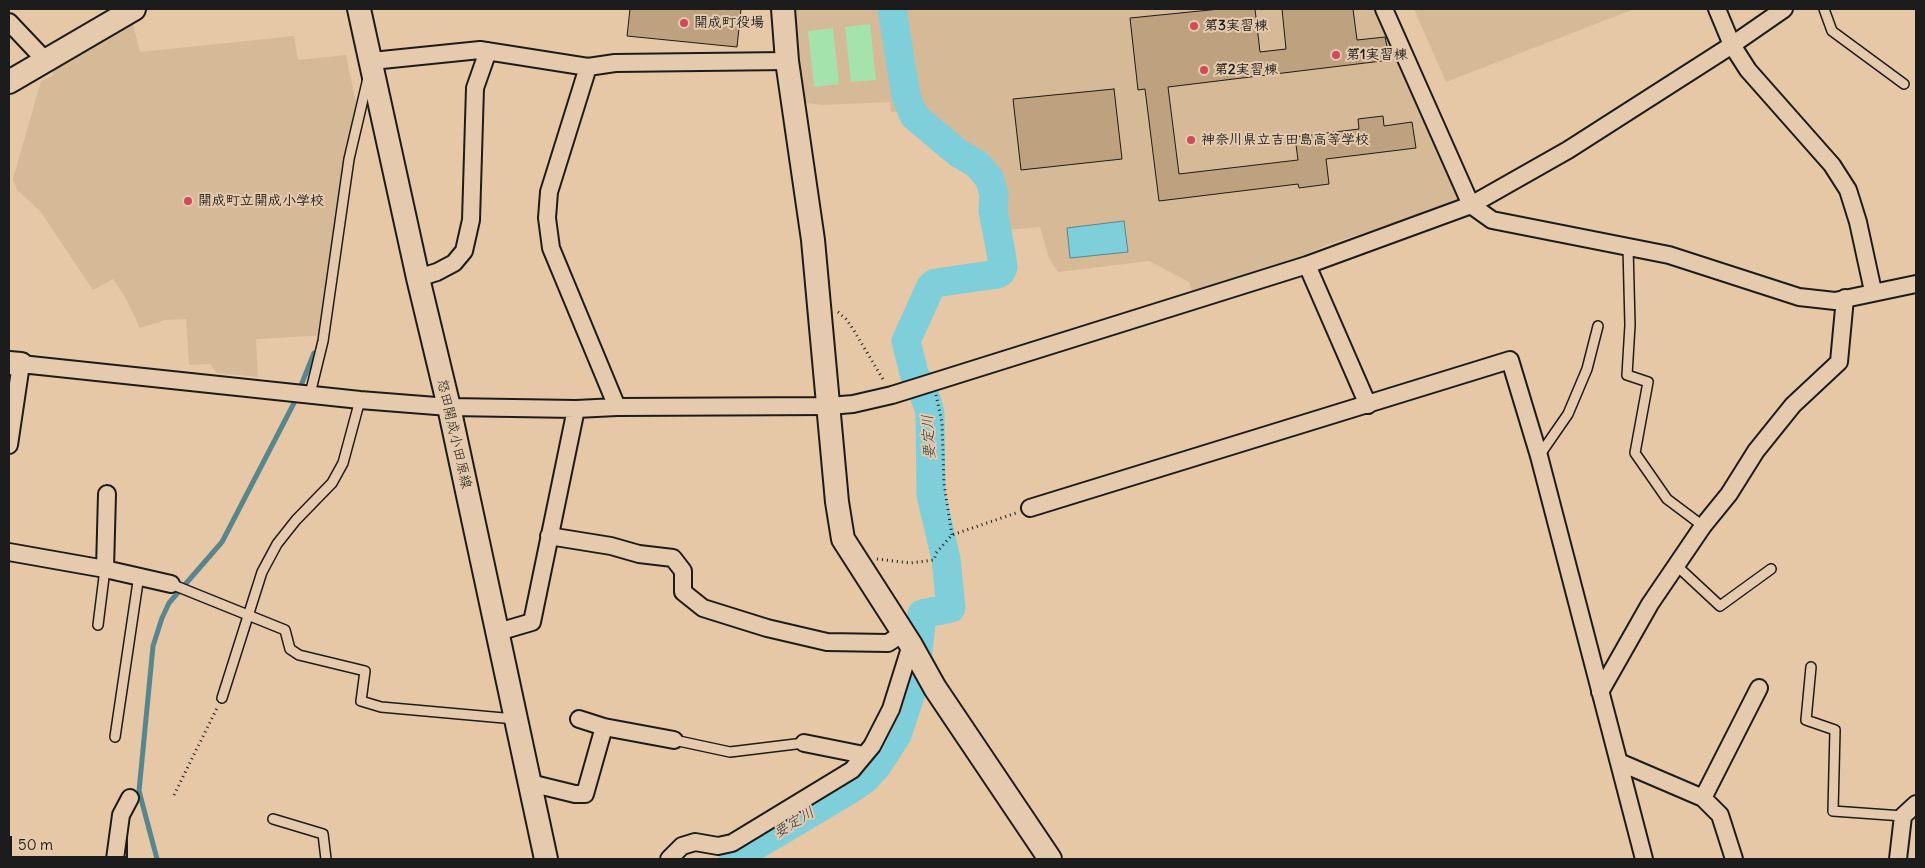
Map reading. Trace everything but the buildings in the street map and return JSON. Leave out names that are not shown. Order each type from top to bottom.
[{"type":"street","points":[[9,82],[134,9]]},
{"type":"street","name":"怒田開成小田原線","points":[[359,9],[372,61],[418,278],[449,407],[546,859]]},
{"type":"street","points":[[783,9],[787,61],[813,240],[830,406],[837,502],[843,539],[907,639],[935,688],[1050,859]]},
{"type":"street","points":[[1384,9],[1472,205],[1492,220],[1669,255],[1799,297],[1835,300],[1916,284]]},
{"type":"street","points":[[1717,9],[1732,45],[1748,70],[1832,165],[1848,190],[1858,222],[1873,291]]},
{"type":"street","points":[[9,445],[15,364],[360,400],[449,407],[576,409],[617,407],[830,406],[852,404],[892,395],[1307,265],[1472,205],[1568,150],[1732,45],[1784,9]]},
{"type":"street","points":[[9,22],[45,60]]},
{"type":"street","points":[[372,61],[480,50],[588,67],[615,63],[787,61]]},
{"type":"street","points":[[418,278],[454,263],[464,251],[471,220],[475,88],[488,51]]},
{"type":"street","points":[[588,67],[549,192],[547,218],[551,248],[617,407]]},
{"type":"street","points":[[1307,265],[1368,405]]},
{"type":"street","points":[[1600,692],[1650,604],[1703,526],[1729,494],[1756,451],[1793,404],[1839,362],[1845,298]]},
{"type":"street","points":[[1030,508],[1510,360],[1539,456],[1644,859]]},
{"type":"street","points":[[498,632],[532,622],[576,409]]},
{"type":"street","points":[[105,568],[107,494]]},
{"type":"street","points":[[549,536],[611,546],[639,554],[672,558],[683,570],[683,592],[703,608],[767,628],[827,642],[888,643],[907,639]]},
{"type":"street","points":[[9,552],[105,568],[171,584]]},
{"type":"street","points":[[669,859],[682,846],[695,842],[718,846],[732,843],[852,770],[872,746],[891,709],[907,639]]},
{"type":"street","points":[[1703,798],[1759,688]]},
{"type":"street","points":[[579,719],[604,728],[674,740]]},
{"type":"street","points":[[530,783],[575,794],[585,794],[604,728]]},
{"type":"street","points":[[804,743],[864,755]]},
{"type":"street","points":[[1620,762],[1703,798],[1720,815],[1734,859]]},
{"type":"street","points":[[115,859],[121,815],[130,798]]},
{"type":"street","points":[[1898,859],[1903,816],[1916,804]]},
{"type":"lane","points":[[1824,9],[1832,31],[1904,84]]},
{"type":"lane","points":[[310,394],[323,341],[349,159],[372,61]]},
{"type":"lane","points":[[1628,247],[1630,325],[1627,375],[1648,382],[1635,453],[1667,499],[1703,526]]},
{"type":"lane","points":[[1539,456],[1568,414],[1587,368],[1598,326]]},
{"type":"lane","points":[[222,698],[262,572],[277,544],[296,520],[332,483],[343,463],[360,400]]},
{"type":"lane","points":[[1677,566],[1720,606],[1771,569]]},
{"type":"lane","points":[[98,625],[105,568]]},
{"type":"lane","points":[[115,737],[139,575]]},
{"type":"lane","points":[[171,584],[285,630],[290,649],[298,655],[365,670],[361,701],[381,707],[516,719]]},
{"type":"lane","points":[[1811,667],[1806,720],[1835,730],[1833,811],[1903,816]]},
{"type":"lane","points":[[674,740],[730,752],[804,743]]},
{"type":"lane","points":[[273,819],[323,834],[326,859]]},
{"type":"path","points":[[819,295],[850,324],[892,395]]},
{"type":"path","points":[[925,385],[942,422],[944,484],[952,536]]},
{"type":"path","points":[[854,556],[910,563],[934,560],[940,547],[952,536],[1030,508]]},
{"type":"path","points":[[174,795],[222,698]]},
{"type":"shaded area","name":"神奈川県立吉田島高等学校","points":[[794,9],[1383,9],[1461,199],[1413,217],[1326,245],[1278,267],[1193,295],[1189,282],[1149,261],[1058,272],[1049,258],[1040,227],[997,231],[994,201],[989,187],[973,168],[903,111],[891,112],[890,102],[823,105],[805,103]]},
{"type":"shaded area","points":[[1414,9],[1634,9],[1446,82]]},
{"type":"shaded area","name":"開成町立開成小学校","points":[[133,24],[140,52],[294,36],[298,60],[346,55],[361,126],[327,335],[256,339],[258,377],[217,373],[210,364],[189,365],[186,319],[165,320],[140,328],[125,297],[113,279],[93,290],[40,211],[17,190],[13,179],[41,81],[53,76],[52,70]]},
{"type":"green space","points":[[870,24],[876,80],[851,82],[845,27]]},
{"type":"green space","points":[[833,28],[839,84],[814,87],[808,31]]},
{"type":"water","points":[[1124,221],[1128,252],[1070,258],[1067,228]]},
{"type":"waterway","name":"要定川","points":[[733,859],[849,790],[865,779],[877,766],[897,735],[915,681],[922,614],[951,608],[946,559],[931,495],[930,413],[914,373],[906,341],[931,286],[935,283],[998,274],[1003,267],[993,211],[994,194],[989,178],[977,164],[958,153],[914,116],[906,96],[892,9]]},
{"type":"waterway","points":[[157,859],[139,791],[153,646],[169,603],[222,542],[294,403],[314,353]]},
{"type":"place","name":"開成町役場","points":[[684,23]]},
{"type":"place","name":"第3実習棟","points":[[1194,26]]},
{"type":"place","name":"第1実習棟","points":[[1336,55]]},
{"type":"place","name":"第2実習棟","points":[[1204,70]]},
{"type":"place","name":"神奈川県立吉田島高等学校","points":[[1191,140]]},
{"type":"place","name":"開成町立開成小学校","points":[[188,201]]}]
